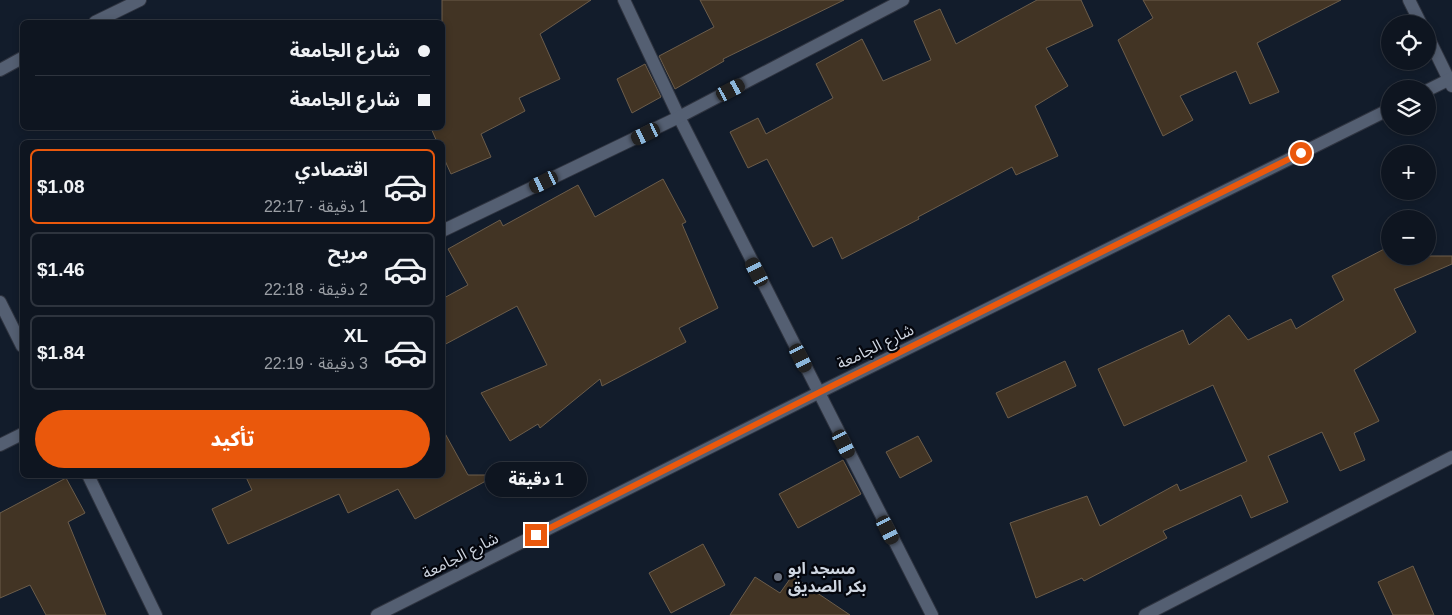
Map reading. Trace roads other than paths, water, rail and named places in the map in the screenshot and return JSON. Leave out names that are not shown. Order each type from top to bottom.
[{"type":"street","points":[[99,20],[140,0]]},
{"type":"street","points":[[624,0],[679,117],[932,615]]},
{"type":"street","points":[[445,230],[679,117],[903,0]]},
{"type":"street","points":[[1409,0],[1416,15]]},
{"type":"street","points":[[1436,52],[1451,81],[1436,87]]},
{"type":"street","points":[[0,70],[20,59]]},
{"type":"street","name":"شارع الجامعة","points":[[377,615],[818,393],[1381,113]]},
{"type":"street","points":[[0,302],[20,342]]},
{"type":"street","points":[[0,445],[20,435]]},
{"type":"street","points":[[1145,615],[1452,456]]},
{"type":"street","points":[[89,478],[156,615]]},
{"type":"place","name":"مسجد ابو بكر الصديق","points":[[778,577]]}]
